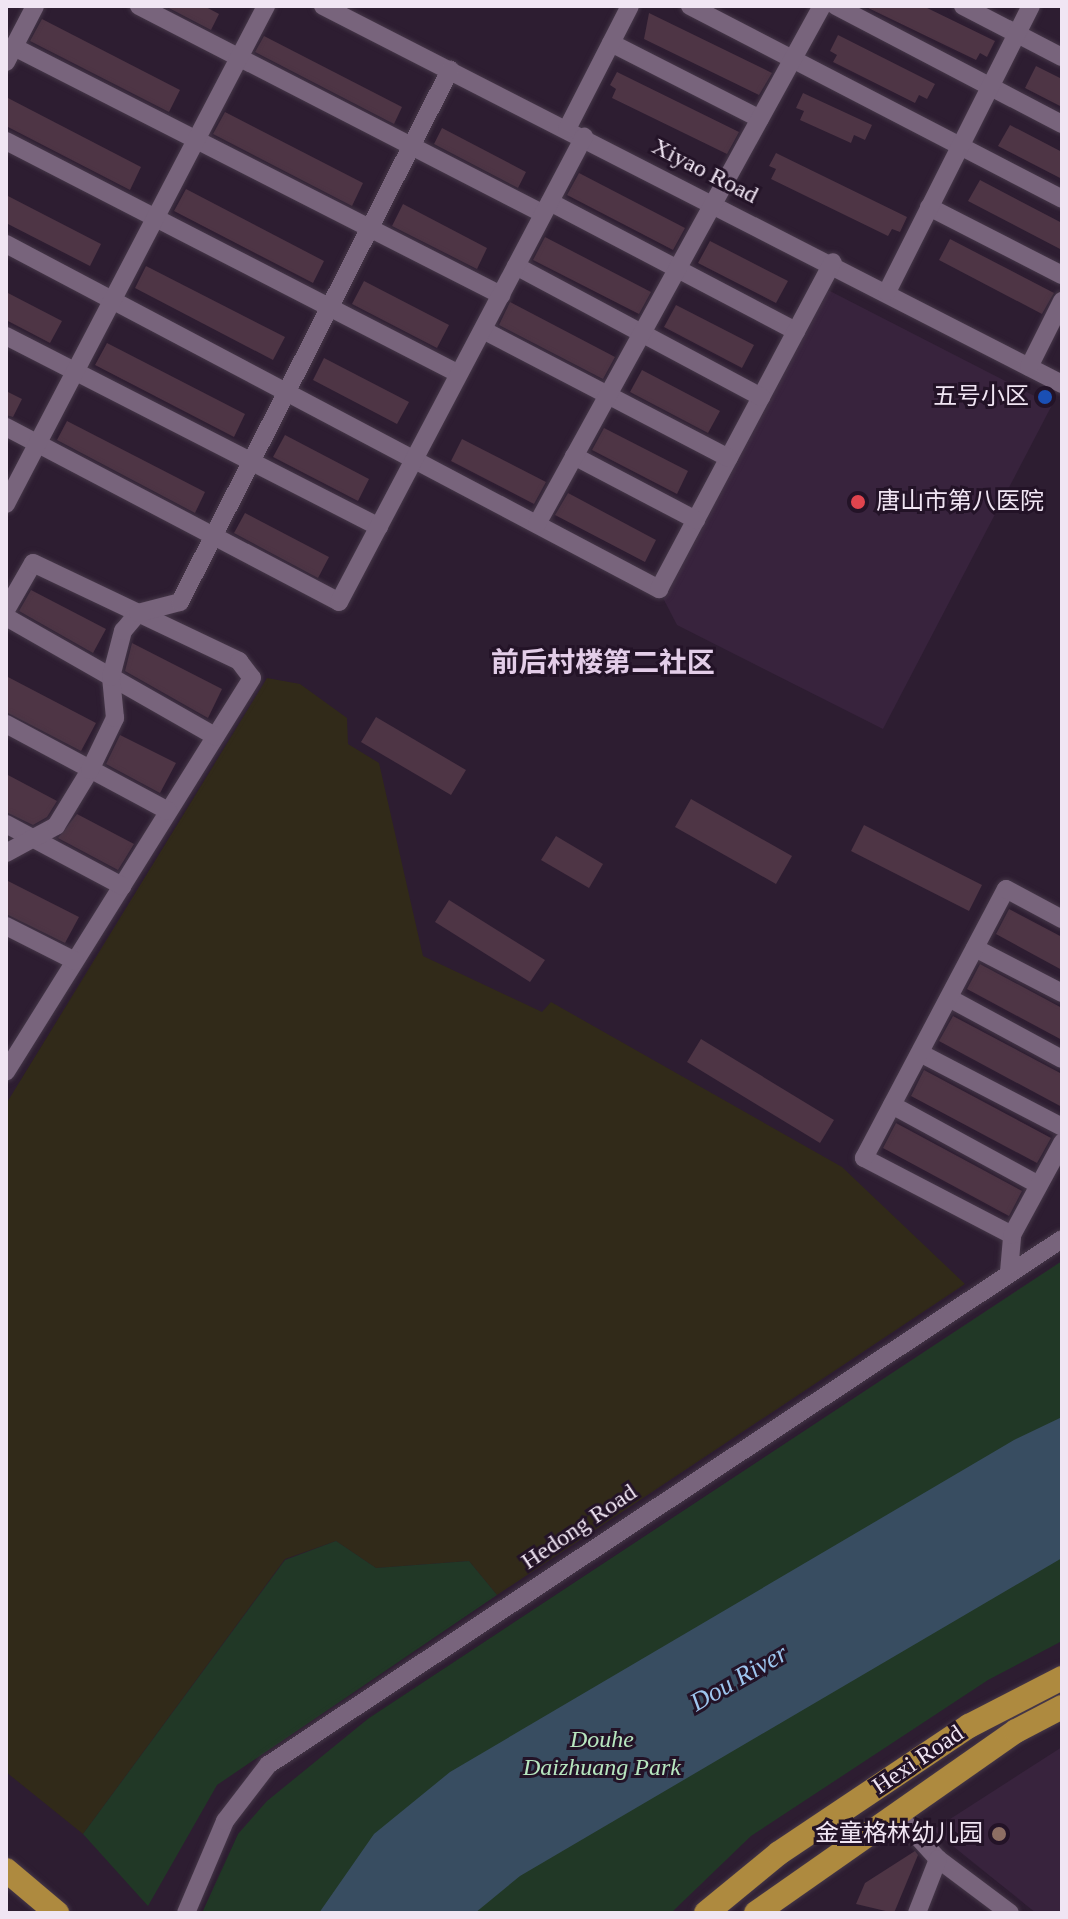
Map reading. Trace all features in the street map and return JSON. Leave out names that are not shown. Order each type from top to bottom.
[{"type":"main road","name":"Hexi Road","points":[[706,1913],[779,1853],[956,1734],[1062,1678]]},
{"type":"main road","name":"Hexi Road","points":[[756,1913],[1016,1731],[1062,1707]]},
{"type":"main road","points":[[6,1870],[57,1913]]},
{"type":"street","points":[[35,6],[10,55],[196,140],[501,295]]},
{"type":"street","points":[[139,6],[411,146],[678,268],[796,331]]},
{"type":"street","points":[[6,504],[266,6]]},
{"type":"street","name":"Xiyao Road","points":[[323,6],[833,262],[1062,384]]},
{"type":"street","points":[[6,427],[339,602],[547,208],[611,43],[630,6]]},
{"type":"street","points":[[690,6],[1062,199]]},
{"type":"street","points":[[537,524],[822,6]]},
{"type":"street","points":[[836,6],[1062,124]]},
{"type":"street","points":[[963,6],[1062,57]]},
{"type":"street","points":[[887,292],[1031,6]]},
{"type":"street","points":[[611,43],[760,119]]},
{"type":"street","points":[[6,853],[36,840],[56,826],[90,770],[115,718],[111,677],[123,631],[138,613],[180,602],[450,70]]},
{"type":"street","points":[[6,141],[459,374]]},
{"type":"street","points":[[929,207],[1062,275]]},
{"type":"street","points":[[6,244],[659,589],[833,262]]},
{"type":"street","points":[[516,266],[761,397]]},
{"type":"street","points":[[1029,367],[1062,301]]},
{"type":"street","points":[[483,330],[729,458]]},
{"type":"street","points":[[6,336],[379,527]]},
{"type":"street","points":[[574,456],[696,520]]},
{"type":"street","points":[[6,610],[33,563],[239,661],[252,678],[6,1071]]},
{"type":"street","points":[[6,617],[215,736]]},
{"type":"street","points":[[6,724],[168,811]]},
{"type":"street","points":[[6,824],[122,886]]},
{"type":"street","points":[[1012,1235],[864,1158],[1006,889],[1062,919]]},
{"type":"street","points":[[6,926],[75,961]]},
{"type":"street","points":[[975,948],[1062,993]]},
{"type":"street","points":[[949,998],[1062,1059]]},
{"type":"street","points":[[920,1053],[1062,1127]]},
{"type":"street","points":[[892,1105],[1039,1185]]},
{"type":"street","points":[[1009,1272],[1012,1235],[1062,1143]]},
{"type":"street","name":"Hedong Road","points":[[186,1913],[225,1821],[268,1765],[1062,1239]]},
{"type":"street","points":[[897,1814],[938,1859],[1010,1913]]},
{"type":"street","points":[[917,1913],[938,1859]]},
{"type":"shaded area","name":"唐山市第八医院","points":[[826,289],[1052,405],[883,729],[677,625],[663,598]]},
{"type":"shaded area","points":[[267,678],[300,684],[347,718],[348,744],[379,763],[423,956],[542,1012],[551,1002],[842,1167],[965,1284],[497,1595],[469,1561],[376,1568],[336,1541],[285,1559],[83,1834],[6,1772],[6,1104]]},
{"type":"shaded area","name":"金童格林幼儿园","points":[[1062,1747],[1062,1913],[1036,1913],[933,1830]]},
{"type":"green space","name":"Douhe Daizhuang Park","points":[[1062,1261],[1062,1641],[988,1680],[751,1836],[671,1913],[202,1913],[238,1834],[267,1801],[369,1718]]},
{"type":"green space","points":[[336,1541],[376,1568],[469,1561],[497,1595],[217,1785],[148,1906],[83,1834],[285,1560]]},
{"type":"water","name":"Dou River","points":[[1062,1417],[1062,1558],[520,1876],[475,1913],[319,1913],[374,1834],[450,1772],[1014,1440]]},
{"type":"building","points":[[165,6],[204,6],[219,14],[211,30]]},
{"type":"building","points":[[864,6],[923,6],[995,41],[987,57],[980,53],[976,60]]},
{"type":"building","points":[[649,13],[772,73],[759,95],[644,39]]},
{"type":"building","points":[[42,19],[180,90],[169,112],[30,41]]},
{"type":"building","points":[[838,35],[935,84],[927,99],[919,95],[915,103],[833,62],[837,55],[830,51]]},
{"type":"building","points":[[264,36],[402,107],[394,124],[255,52]]},
{"type":"building","points":[[1036,66],[1062,79],[1062,107],[1025,88]]},
{"type":"building","points":[[617,72],[739,132],[727,154],[612,98],[616,89],[610,85]]},
{"type":"building","points":[[803,93],[872,125],[865,140],[854,135],[851,143],[800,120],[804,111],[796,108]]},
{"type":"building","points":[[6,97],[141,167],[130,190],[6,126]]},
{"type":"building","points":[[225,112],[363,183],[352,206],[213,134]]},
{"type":"building","points":[[1010,125],[1062,152],[1062,179],[998,146]]},
{"type":"building","points":[[442,128],[526,172],[518,188],[434,144]]},
{"type":"building","points":[[776,153],[907,217],[900,232],[892,229],[888,236],[771,179],[776,169],[769,166]]},
{"type":"building","points":[[579,173],[685,228],[673,250],[567,195]]},
{"type":"building","points":[[980,180],[1062,223],[1062,250],[968,201]]},
{"type":"building","points":[[186,189],[324,261],[313,283],[174,211]]},
{"type":"building","points":[[6,195],[101,244],[90,266],[6,223]]},
{"type":"building","points":[[403,204],[487,248],[477,269],[392,226]]},
{"type":"building","points":[[545,237],[651,292],[639,314],[533,260]]},
{"type":"building","points":[[950,239],[1054,293],[1042,314],[939,260]]},
{"type":"building","points":[[710,241],[788,281],[776,303],[698,263]]},
{"type":"building","points":[[146,266],[285,337],[273,360],[135,288]]},
{"type":"building","points":[[364,281],[449,325],[437,348],[352,304]]},
{"type":"building","points":[[6,292],[62,321],[50,343],[6,320]]},
{"type":"building","points":[[510,302],[615,357],[603,379],[499,325]]},
{"type":"building","points":[[676,305],[754,345],[742,368],[664,327]]},
{"type":"building","points":[[107,343],[245,414],[234,437],[95,365]]},
{"type":"building","points":[[324,358],[409,402],[397,424],[313,380]]},
{"type":"building","points":[[642,370],[720,411],[708,433],[630,392]]},
{"type":"building","points":[[6,391],[22,399],[13,417],[6,415]]},
{"type":"building","points":[[67,421],[205,492],[195,513],[57,440]]},
{"type":"building","points":[[604,428],[688,471],[677,494],[592,450]]},
{"type":"building","points":[[285,435],[369,479],[358,501],[273,457]]},
{"type":"building","points":[[462,439],[546,482],[534,504],[451,461]]},
{"type":"building","points":[[568,493],[656,540],[645,562],[555,515]]},
{"type":"building","points":[[245,513],[329,557],[318,578],[234,533]]},
{"type":"building","points":[[31,590],[106,629],[93,653],[19,611]]},
{"type":"building","points":[[132,643],[222,689],[208,718],[125,671]]},
{"type":"building","points":[[6,676],[96,723],[81,751],[6,712]]},
{"type":"building","points":[[376,717],[466,770],[451,795],[361,742]]},
{"type":"building","points":[[120,735],[176,763],[160,793],[106,764]]},
{"type":"building","points":[[6,774],[57,801],[47,817],[33,825],[6,812]]},
{"type":"building","points":[[691,799],[792,856],[776,884],[675,827]]},
{"type":"building","points":[[77,814],[134,844],[118,870],[58,838]]},
{"type":"building","points":[[864,825],[982,885],[969,911],[851,851]]},
{"type":"building","points":[[556,836],[603,864],[589,888],[541,860]]},
{"type":"building","points":[[6,880],[79,917],[65,943],[6,914]]},
{"type":"building","points":[[449,900],[545,960],[530,982],[435,922]]},
{"type":"building","points":[[1009,909],[1062,937],[1062,970],[996,934]]},
{"type":"building","points":[[980,964],[1062,1008],[1062,1040],[967,989]]},
{"type":"building","points":[[953,1016],[1062,1074],[1062,1107],[939,1041]]},
{"type":"building","points":[[701,1039],[834,1120],[820,1143],[687,1062]]},
{"type":"building","points":[[924,1070],[1051,1138],[1037,1163],[911,1096]]},
{"type":"building","points":[[896,1123],[1022,1191],[1009,1216],[883,1148]]},
{"type":"building","points":[[915,1851],[918,1855],[894,1913],[856,1904],[865,1883]]},
{"type":"place","name":"五号小区","points":[[1045,397]]},
{"type":"place","name":"唐山市第八医院","points":[[858,502]]},
{"type":"place","name":"金童格林幼儿园","points":[[999,1834]]},
{"type":"district","name":"前后村楼第二社区","points":[[603,663]]}]
